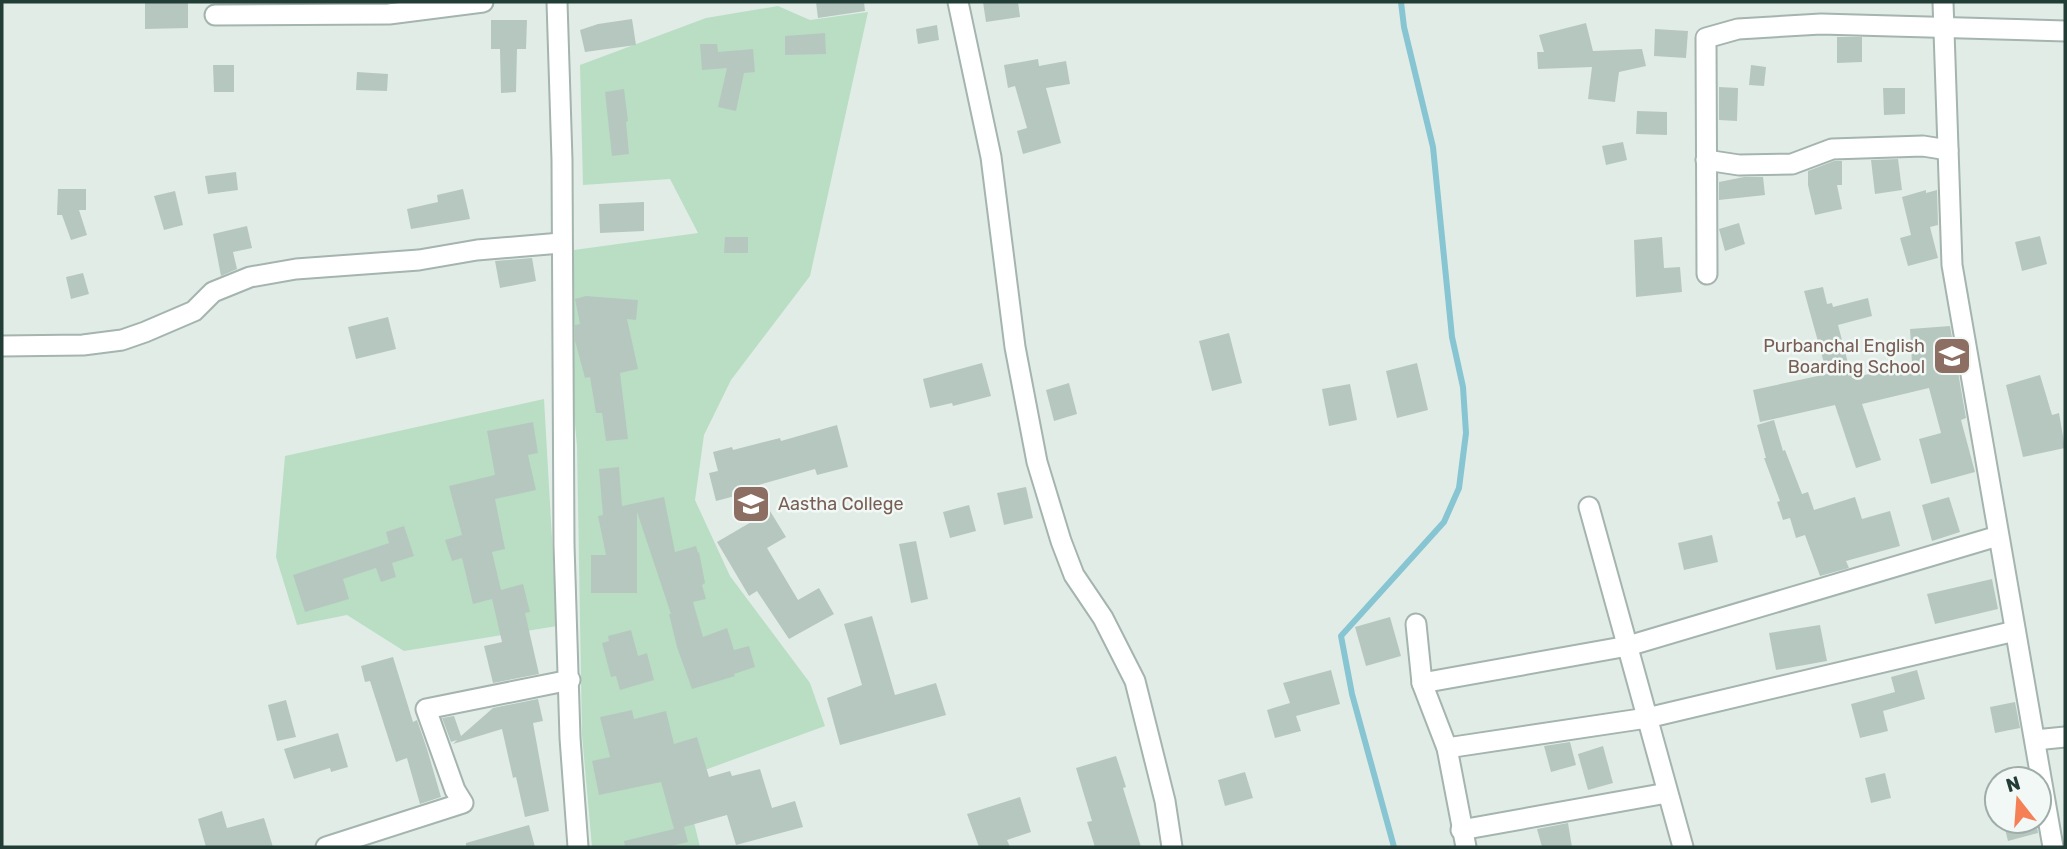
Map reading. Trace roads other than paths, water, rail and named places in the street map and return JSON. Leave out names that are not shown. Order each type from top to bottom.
[{"type":"street","points":[[215,15],[388,14],[483,2]]},
{"type":"street","points":[[557,2],[562,160],[564,545],[570,738],[578,847]]},
{"type":"street","points":[[958,2],[991,158],[1015,347],[1037,462],[1074,575],[1103,618],[1135,681],[1165,801],[1172,847]]},
{"type":"street","points":[[1943,2],[1952,265],[2053,847]]},
{"type":"street","points":[[1707,274],[1706,38],[1738,29],[1821,24],[2065,32]]},
{"type":"street","points":[[1706,160],[1740,165],[1792,164],[1832,149],[1923,146],[1948,150]]},
{"type":"street","points":[[2,346],[83,345],[122,340],[194,311],[213,292],[250,277],[296,269],[419,260],[477,250],[561,243]]},
{"type":"street","points":[[1589,507],[1683,847]]},
{"type":"street","points":[[1422,684],[1628,646],[1998,536]]},
{"type":"street","points":[[1416,624],[1422,684],[1447,748],[1464,838],[1667,793]]},
{"type":"street","points":[[1447,748],[1647,718],[2015,631]]},
{"type":"street","points":[[326,847],[463,803],[454,790],[426,709],[570,680]]},
{"type":"street","points":[[2035,740],[2065,737]]},
{"type":"waterway","points":[[1394,847],[1352,694],[1341,636],[1444,522],[1459,488],[1466,433],[1463,387],[1452,337],[1433,147],[1404,27],[1401,2]]},
{"type":"place","name":"Purbanchal English Boarding School","points":[[1952,356]]},
{"type":"place","name":"Aastha College","points":[[751,504]]}]
